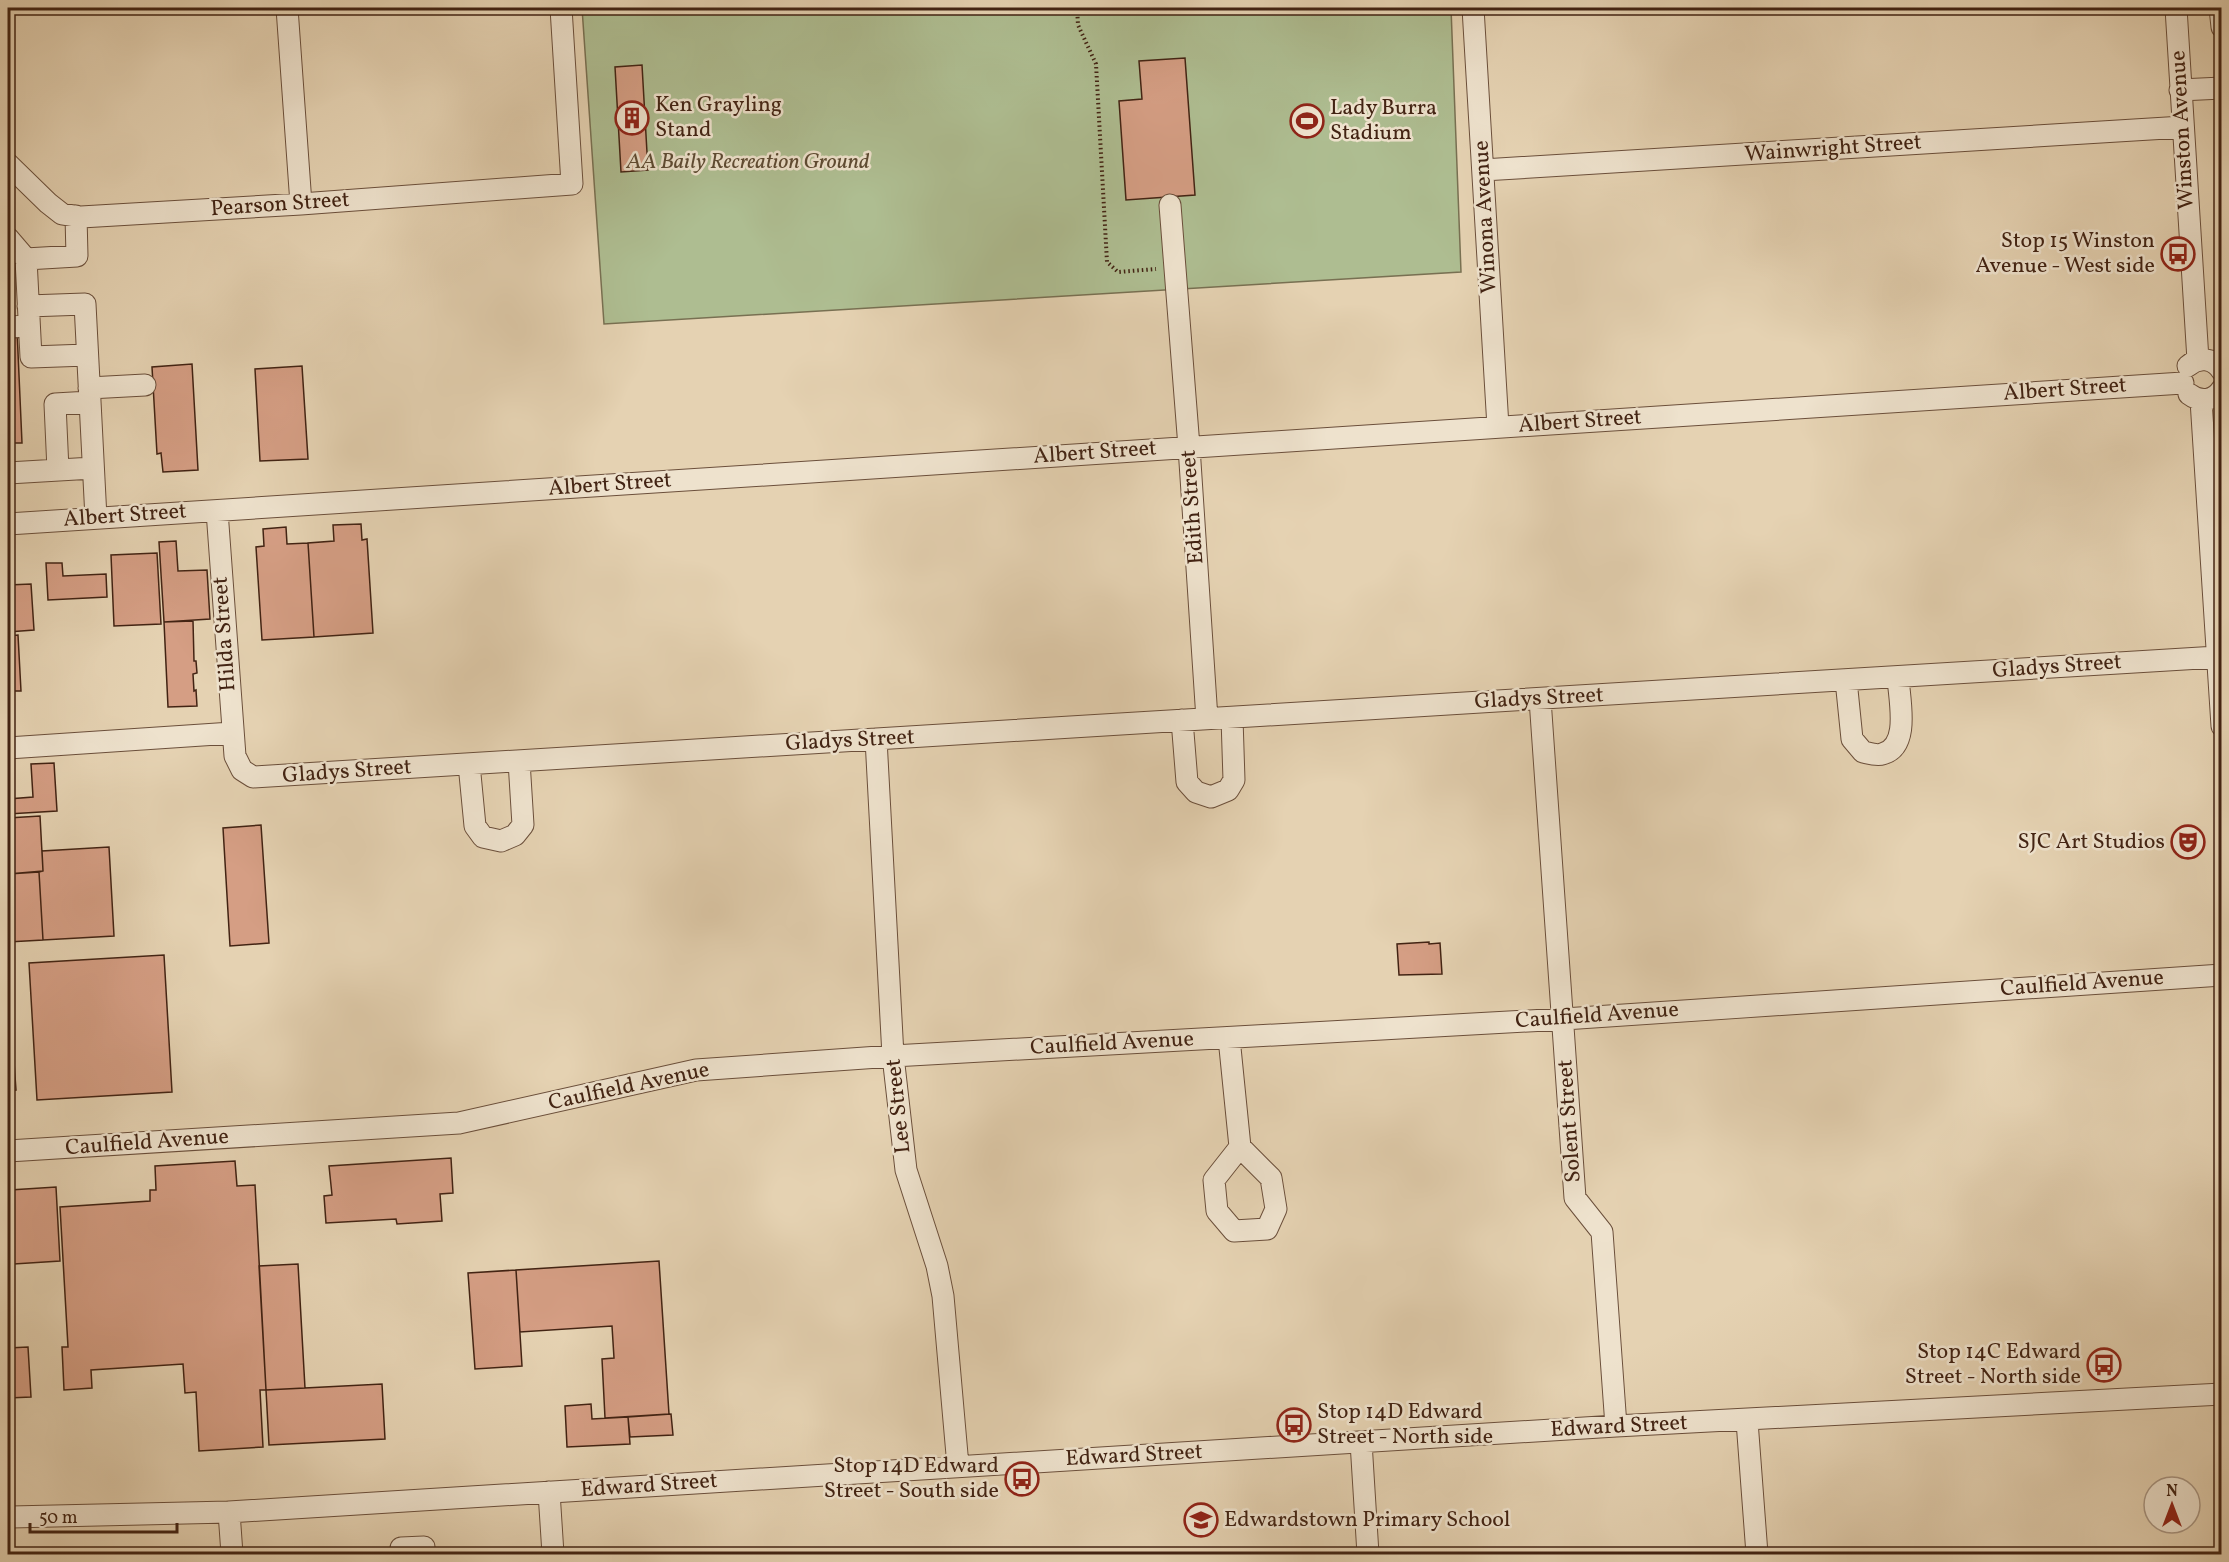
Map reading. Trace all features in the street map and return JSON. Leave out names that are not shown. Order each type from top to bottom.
[{"type":"street","points":[[287,8],[301,204]]},
{"type":"street","name":"Pearson Street","points":[[8,164],[48,203],[62,213],[76,216],[301,204],[572,184],[561,8]]},
{"type":"street","name":"Winona Avenue","points":[[1473,8],[1498,427]]},
{"type":"street","name":"Winston Avenue","points":[[2176,8],[2198,360]]},
{"type":"street","points":[[2220,8],[2222,27]]},
{"type":"street","points":[[2181,90],[2222,88]]},
{"type":"street","name":"Wainwright Street","points":[[1484,170],[2183,127]]},
{"type":"street","name":"Edith Street","points":[[1170,205],[1207,719]]},
{"type":"street","points":[[26,259],[77,256],[76,216]]},
{"type":"street","points":[[8,238],[26,259],[21,320],[31,357],[87,355]]},
{"type":"street","points":[[21,320],[85,304],[96,518]]},
{"type":"street","points":[[2222,371],[2212,361],[2198,360],[2186,369],[2183,383],[2188,394],[2201,400],[2214,398],[2222,388]]},
{"type":"street","name":"Albert Street","points":[[8,524],[2183,383]]},
{"type":"street","points":[[58,470],[55,404],[145,385]]},
{"type":"street","points":[[2201,400],[2222,726]]},
{"type":"street","points":[[8,473],[93,468]]},
{"type":"street","name":"Hilda Street","points":[[217,510],[235,756]]},
{"type":"street","name":"Gladys Street","points":[[235,756],[243,770],[253,777],[1898,677],[2219,668]]},
{"type":"street","points":[[1846,680],[1852,739],[1863,752],[1881,755],[1896,746],[1901,734],[1898,677]]},
{"type":"street","name":"Solent Street","points":[[1540,699],[1575,1198],[1602,1232],[1616,1426]]},
{"type":"street","points":[[1182,720],[1187,782],[1196,792],[1212,797],[1228,790],[1234,780],[1232,717]]},
{"type":"street","points":[[8,748],[232,733]]},
{"type":"street","name":"Lee Street","points":[[876,739],[894,1056],[906,1170],[937,1266],[943,1296],[958,1467]]},
{"type":"street","points":[[469,764],[475,826],[483,837],[501,841],[515,835],[522,825],[519,761]]},
{"type":"street","name":"Caulfield Avenue","points":[[8,1151],[459,1123],[696,1070],[894,1056],[1564,1019],[2222,975]]},
{"type":"street","points":[[1229,1038],[1240,1147]]},
{"type":"street","name":"Edward Street","points":[[9,1517],[229,1512],[1616,1426],[1747,1421],[2222,1394]]},
{"type":"street","points":[[1747,1421],[1757,1554]]},
{"type":"street","points":[[1361,1442],[1368,1554]]},
{"type":"street","points":[[549,1492],[553,1554]]},
{"type":"street","points":[[229,1512],[232,1554]]},
{"type":"street","points":[[401,1554],[401,1548],[424,1547]]},
{"type":"path","points":[[1077,8],[1078,25],[1096,64],[1107,262],[1118,272],[1143,270]]},
{"type":"green space","name":"AA Baily Recreation Ground","points":[[582,8],[1451,8],[1461,272],[604,324]]},
{"type":"building","points":[[1185,58],[1195,195],[1126,200],[1119,101],[1142,99],[1139,61]]},
{"type":"building","name":"Ken Grayling Stand","points":[[642,65],[648,170],[621,172],[615,67]]},
{"type":"building","points":[[17,330],[22,443],[8,443],[8,331]]},
{"type":"building","points":[[192,364],[198,470],[163,472],[161,453],[157,454],[152,367]]},
{"type":"building","points":[[302,366],[308,459],[260,461],[255,369]]},
{"type":"building","points":[[361,524],[362,540],[367,539],[373,633],[314,637],[308,543],[334,541],[333,525]]},
{"type":"building","points":[[286,527],[287,544],[308,543],[314,637],[262,640],[256,547],[264,546],[263,529]]},
{"type":"building","points":[[176,541],[178,571],[207,570],[210,619],[164,622],[159,542]]},
{"type":"building","points":[[157,553],[161,624],[114,626],[111,555]]},
{"type":"building","points":[[46,563],[62,563],[63,576],[106,574],[107,597],[48,600]]},
{"type":"building","points":[[31,584],[34,630],[8,632],[8,585]]},
{"type":"building","points":[[193,621],[194,661],[196,661],[197,673],[193,674],[197,706],[168,707],[164,622]]},
{"type":"building","points":[[18,635],[21,691],[8,691],[8,636]]},
{"type":"building","points":[[54,763],[57,811],[8,814],[8,799],[33,797],[31,764]]},
{"type":"building","points":[[40,816],[43,871],[8,874],[8,818]]},
{"type":"building","points":[[261,825],[269,943],[230,946],[223,828]]},
{"type":"building","points":[[109,847],[114,936],[43,940],[39,872],[43,871],[42,851]]},
{"type":"building","points":[[39,872],[43,940],[8,942],[8,874]]},
{"type":"building","points":[[1429,942],[1429,944],[1440,943],[1442,974],[1399,975],[1397,944]]},
{"type":"building","points":[[164,955],[172,1092],[37,1100],[29,963]]},
{"type":"building","points":[[8,992],[16,1090],[8,1091]]},
{"type":"building","points":[[451,1158],[453,1193],[440,1194],[442,1221],[397,1224],[396,1219],[326,1223],[324,1196],[332,1195],[329,1166]]},
{"type":"building","points":[[235,1161],[237,1186],[255,1185],[266,1390],[260,1390],[263,1447],[199,1451],[196,1392],[185,1393],[183,1364],[91,1370],[92,1388],[64,1390],[62,1347],[68,1347],[60,1207],[150,1201],[150,1190],[156,1190],[155,1166]]},
{"type":"building","points":[[56,1187],[60,1261],[14,1264],[10,1190]]},
{"type":"building","points":[[659,1261],[669,1414],[605,1418],[602,1359],[614,1358],[612,1326],[520,1332],[516,1270]]},
{"type":"building","points":[[298,1264],[305,1388],[266,1390],[259,1266]]},
{"type":"building","points":[[516,1270],[522,1366],[475,1369],[468,1273]]},
{"type":"building","points":[[28,1347],[31,1397],[8,1398],[8,1348]]},
{"type":"building","points":[[382,1384],[385,1439],[269,1445],[266,1390]]},
{"type":"building","points":[[591,1404],[592,1419],[628,1417],[630,1444],[567,1447],[565,1406]]},
{"type":"building","points":[[671,1414],[673,1435],[630,1437],[628,1417]]},
{"type":"place","name":"Ken Grayling Stand","points":[[632,118]]},
{"type":"place","name":"Lady Burra Stadium","points":[[1307,121]]},
{"type":"place","name":"Stop 15 Winston Avenue - West side","points":[[2178,254]]},
{"type":"place","name":"SJC Art Studios","points":[[2188,842]]},
{"type":"place","name":"Stop 14C Edward Street - North side","points":[[2104,1365]]},
{"type":"place","name":"Stop 14D Edward Street - North side","points":[[1294,1425]]},
{"type":"place","name":"Stop 14D Edward Street - South side","points":[[1022,1479]]},
{"type":"place","name":"Edwardstown Primary School","points":[[1201,1520]]}]
